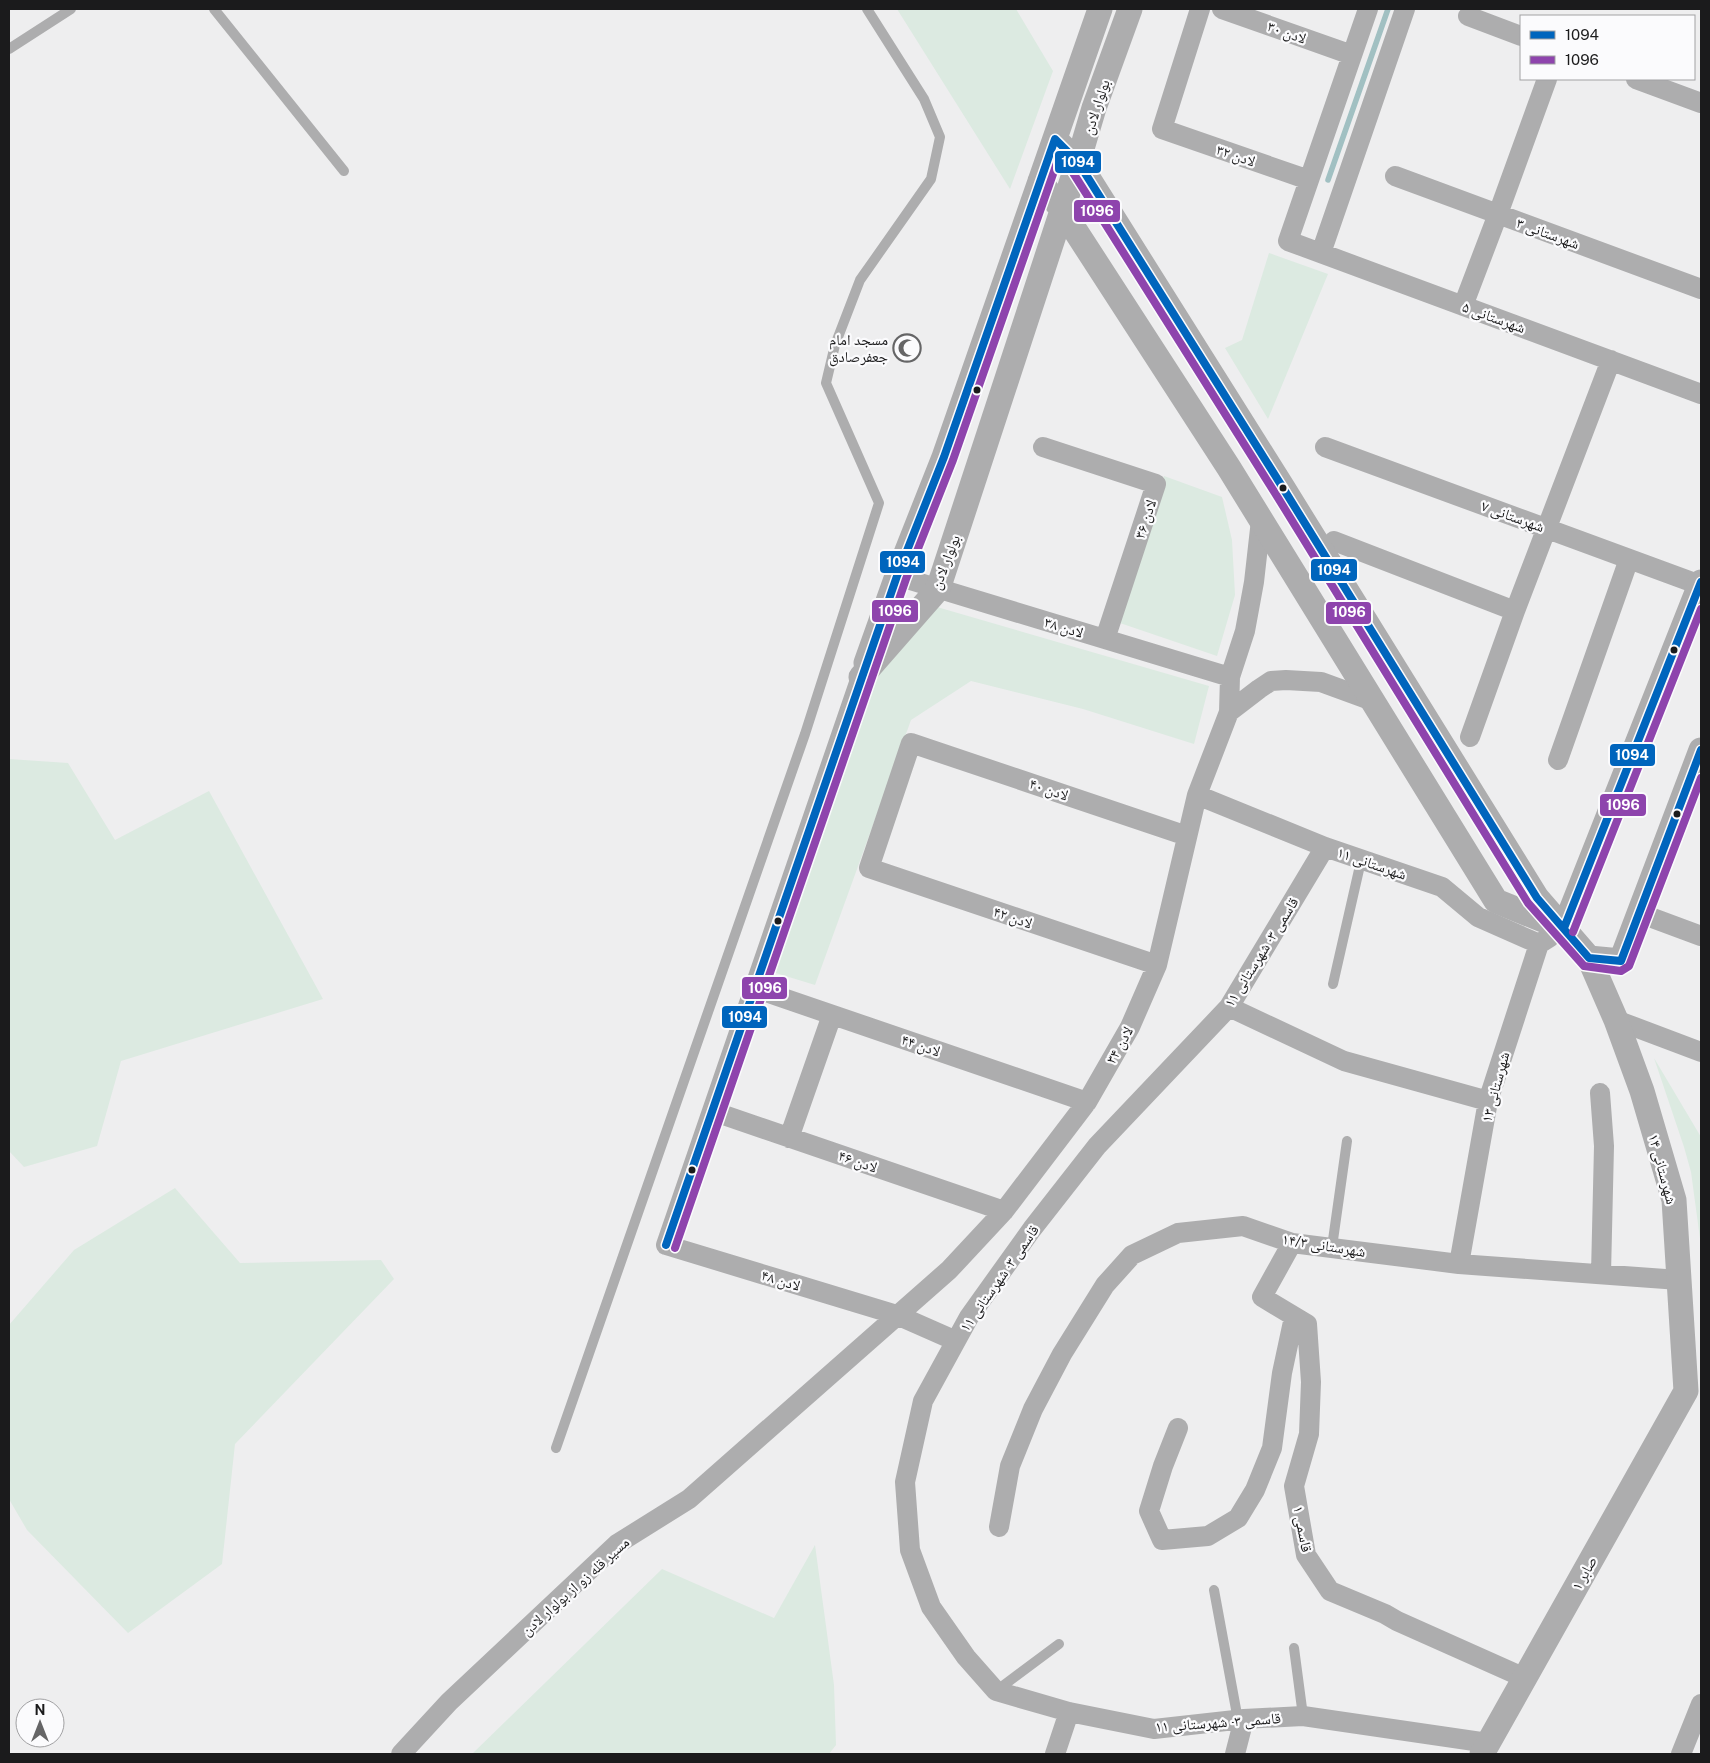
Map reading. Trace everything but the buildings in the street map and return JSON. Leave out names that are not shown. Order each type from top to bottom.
[{"type":"street","name":"بولوار لادن","points":[[862,677],[897,576],[944,457],[1100,9]]},
{"type":"street","name":"بولوار لادن","points":[[862,677],[938,589],[1094,108],[1130,9]]},
{"type":"street","name":"لادن ۳۲","points":[[1200,9],[1162,129],[1309,180]]},
{"type":"street","name":"لادن ۳۰","points":[[1222,9],[1352,55]]},
{"type":"street","points":[[1309,180],[1368,9]]},
{"type":"street","points":[[1321,254],[1405,9]]},
{"type":"street","points":[[1468,16],[1520,36]]},
{"type":"street","points":[[1463,306],[1547,80]]},
{"type":"street","points":[[1639,80],[1701,103]]},
{"type":"street","name":"شهرستانی ۱۴","points":[[1054,139],[1078,162],[1537,898],[1589,958],[1616,1020],[1642,1092],[1674,1200],[1679,1280],[1694,1396]]},
{"type":"street","name":"شهرستانی ۳","points":[[1395,176],[1701,289]]},
{"type":"street","name":"شهرستانی ۵","points":[[1309,180],[1288,241],[1701,394]]},
{"type":"street","points":[[1040,181],[1062,210],[1261,520],[1496,900],[1564,928]]},
{"type":"street","points":[[1470,737],[1515,611],[1611,360]]},
{"type":"street","name":"لادن ۳۶","points":[[1043,447],[1156,484],[1105,640]]},
{"type":"street","name":"شهرستانی ۷","points":[[1325,447],[1701,584]]},
{"type":"street","points":[[1229,712],[1230,677],[1246,631],[1261,520]]},
{"type":"street","points":[[1334,541],[1515,611]]},
{"type":"street","points":[[1558,760],[1629,559]]},
{"type":"street","name":"لادن ۳۸","points":[[897,576],[1230,677]]},
{"type":"street","points":[[1539,944],[1564,928],[1701,584]]},
{"type":"street","points":[[712,1111],[862,677]]},
{"type":"street","points":[[1229,712],[1258,689],[1271,682],[1286,680],[1321,682],[1372,701]]},
{"type":"street","name":"لادن ۳۴","points":[[897,1315],[948,1270],[1004,1211],[1087,1102],[1130,1027],[1157,965],[1197,795],[1229,712]]},
{"type":"street","name":"لادن ۴۰","points":[[869,868],[911,743],[1187,836]]},
{"type":"street","points":[[1589,958],[1621,961],[1639,913],[1696,780],[1701,750]]},
{"type":"street","name":"شهرستانی ۱۱","points":[[1197,795],[1361,861],[1442,887],[1478,917],[1539,944]]},
{"type":"street","name":"قاسمی ۳- شهرستانی ۱۱","points":[[1324,847],[1229,1007],[1097,1146],[969,1317],[923,1401],[905,1482],[910,1550],[931,1607],[966,1657],[996,1691],[1069,1712],[1154,1729],[1241,1719],[1303,1716],[1485,1749]]},
{"type":"street","name":"لادن ۴۲","points":[[869,868],[1157,965]]},
{"type":"street","points":[[1639,913],[1701,936]]},
{"type":"street","name":"شهرستانی ۱۳","points":[[1459,1264],[1488,1101],[1539,944]]},
{"type":"street","name":"لادن ۴۴","points":[[754,988],[1087,1102]]},
{"type":"street","points":[[1229,1007],[1344,1061],[1488,1101]]},
{"type":"street","points":[[789,1138],[832,1015]]},
{"type":"street","points":[[1616,1020],[1701,1052]]},
{"type":"street","points":[[1600,1093],[1604,1146],[1601,1274]]},
{"type":"street","name":"لادن ۴۶","points":[[712,1111],[1004,1211]]},
{"type":"street","name":"لادن ۴۸","points":[[712,1111],[666,1245],[897,1315],[956,1341]]},
{"type":"street","name":"شهرستانی ۱۴/۳","points":[[998,1527],[1010,1466],[1033,1410],[1062,1354],[1104,1285],[1132,1255],[1178,1233],[1243,1226],[1292,1243],[1459,1264],[1679,1280]]},
{"type":"street","points":[[1178,1428],[1163,1466],[1149,1511],[1162,1540],[1208,1536],[1238,1518],[1255,1490],[1272,1448],[1282,1373],[1294,1317],[1262,1297],[1292,1243]]},
{"type":"street","name":"مسیر قله زو از بولوار لادن","points":[[401,1754],[449,1702],[617,1544],[689,1499],[897,1315]]},
{"type":"street","name":"قاسمی ۱","points":[[1294,1317],[1307,1324],[1311,1382],[1310,1434],[1294,1486],[1306,1555],[1330,1591],[1525,1678]]},
{"type":"street","name":"صابر ۱","points":[[1485,1749],[1525,1678],[1694,1396]]},
{"type":"street","points":[[1682,1754],[1701,1704]]},
{"type":"street","points":[[1055,1754],[1069,1712]]},
{"type":"street","points":[[1235,1754],[1241,1719]]},
{"type":"lane","points":[[9,49],[71,9]]},
{"type":"lane","points":[[214,9],[344,171]]},
{"type":"lane","points":[[556,1448],[805,734],[879,503],[826,383],[835,345],[860,280],[931,179],[940,136],[924,99],[868,9]]},
{"type":"lane","points":[[1332,984],[1361,861]]},
{"type":"lane","points":[[1332,1247],[1347,1141]]},
{"type":"lane","points":[[1214,1590],[1241,1719]]},
{"type":"lane","points":[[996,1691],[1059,1644]]},
{"type":"lane","points":[[1294,1648],[1303,1716]]},
{"type":"shaded area","points":[[897,9],[1016,9],[1053,71],[1010,189]]},
{"type":"shaded area","points":[[1269,253],[1328,274],[1268,419],[1225,348],[1242,340]]},
{"type":"shaded area","points":[[1164,476],[1222,497],[1232,540],[1235,595],[1217,656],[1114,621]]},
{"type":"shaded area","points":[[937,607],[1209,686],[1194,744],[1083,709],[971,681],[911,720],[815,985],[766,970],[853,714],[892,648]]},
{"type":"shaded area","points":[[9,759],[68,763],[115,840],[209,791],[323,999],[121,1061],[97,1146],[24,1167],[9,1151]]},
{"type":"shaded area","points":[[1654,1058],[1701,1137],[1701,1246],[1691,1172]]},
{"type":"shaded area","points":[[175,1188],[240,1263],[381,1260],[394,1279],[235,1444],[222,1564],[128,1633],[27,1530],[9,1499],[9,1325],[74,1250]]},
{"type":"shaded area","points":[[815,1545],[834,1685],[836,1745],[829,1754],[472,1754],[662,1569],[774,1618]]},
{"type":"waterway","points":[[1328,180],[1388,9]]},
{"type":"transit line","name":"1094","points":[[666,1245],[897,576],[944,457],[1055,139],[1078,162],[1537,898],[1589,958],[1621,961],[1701,750]]},
{"type":"transit line","name":"1096","points":[[675,1248],[906,579],[953,460],[1059,157],[1070,168],[1275,493],[1528,903],[1584,966],[1621,971],[1629,966],[1701,778]]},
{"type":"transit line","name":"1094","points":[[1564,928],[1701,582]]},
{"type":"transit line","name":"1096","points":[[1573,932],[1701,609]]},
{"type":"place","name":"مسجد امام جعفرصادق","points":[[907,348]]}]
